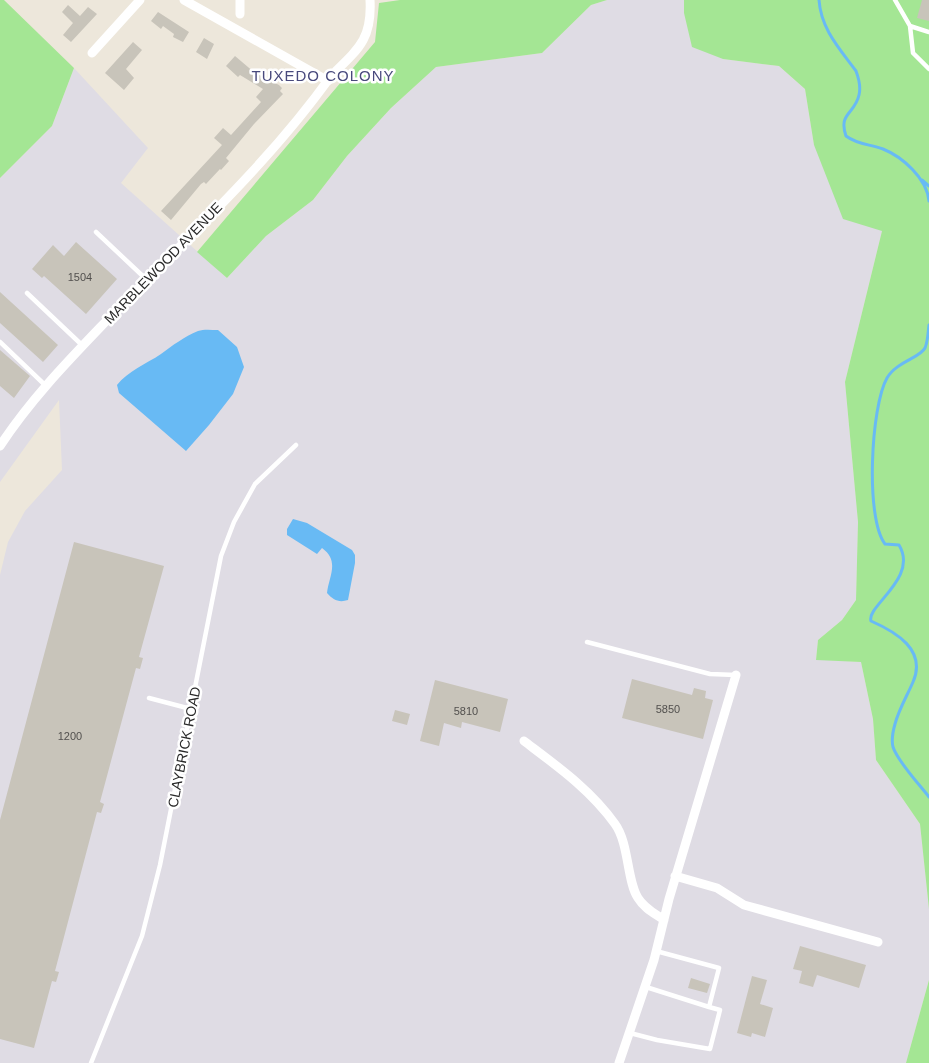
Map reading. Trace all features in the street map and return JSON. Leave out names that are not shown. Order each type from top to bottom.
[{"type":"street","points":[[92,53],[140,0]]},
{"type":"street","points":[[184,0],[331,76]]},
{"type":"street","points":[[240,0],[240,14]]},
{"type":"street","name":"MARBLEWOOD AVENUE","points":[[0,446],[46,386],[233,193],[306,109],[331,76],[355,53],[365,39],[370,22],[370,0]]},
{"type":"street","points":[[619,1063],[646,987],[675,876],[736,675]]},
{"type":"street","points":[[524,741],[579,784],[617,826],[628,859],[636,896],[645,907],[664,920]]},
{"type":"street","points":[[675,876],[717,888],[744,905],[878,942]]},
{"type":"lane","points":[[894,0],[910,26],[913,53],[929,69]]},
{"type":"lane","points":[[910,26],[929,32]]},
{"type":"lane","points":[[96,232],[147,280]]},
{"type":"lane","points":[[27,293],[83,346]]},
{"type":"lane","points":[[0,342],[46,386]]},
{"type":"lane","name":"CLAYBRICK ROAD","points":[[91,1063],[142,936],[160,865],[221,556],[234,522],[255,484],[296,445]]},
{"type":"lane","points":[[587,642],[710,674],[736,675]]},
{"type":"lane","points":[[149,698],[191,709]]},
{"type":"lane","points":[[656,951],[719,968],[709,1007]]},
{"type":"lane","points":[[629,1033],[710,1049],[720,1010],[646,987]]},
{"type":"shaded area","points":[[607,0],[684,0],[684,13],[723,59],[779,66],[805,89],[814,145],[882,231],[845,382],[858,522],[856,600],[842,620],[818,640],[816,659],[861,662],[873,719],[876,760],[920,824],[929,909],[929,980],[906,1063],[0,1063],[0,575],[8,542],[25,511],[62,470],[59,400],[0,482],[0,178],[52,126],[74,68],[148,148],[121,183],[227,278],[266,236],[313,200],[347,156],[391,108],[436,67],[542,53],[591,5]]},
{"type":"green space","points":[[0,0],[4,0],[74,68],[52,126],[0,178]]},
{"type":"green space","points":[[400,0],[607,0],[591,5],[542,53],[436,67],[391,108],[347,156],[313,200],[266,236],[227,278],[197,252],[375,42],[379,3]]},
{"type":"green space","points":[[684,0],[929,0],[929,909],[920,824],[876,760],[873,719],[861,662],[816,660],[818,640],[842,620],[856,600],[858,522],[845,382],[882,231],[843,219],[814,145],[805,89],[779,66],[723,59],[692,47],[684,13]]},
{"type":"green space","points":[[929,980],[929,1063],[906,1063]]},
{"type":"water","points":[[200,330],[218,330],[237,347],[244,367],[233,394],[186,451],[119,393],[117,385],[132,372],[188,336]]},
{"type":"water","points":[[293,519],[307,523],[352,550],[355,555],[355,563],[348,600],[336,600],[327,593],[332,563],[327,553],[322,548],[317,554],[287,535],[287,529]]},
{"type":"building","points":[[922,0],[929,0],[929,21],[917,18]]},
{"type":"building","points":[[68,5],[80,16],[88,7],[97,14],[71,42],[63,35],[73,23],[62,12]]},
{"type":"building","points":[[158,12],[189,32],[183,42],[173,37],[174,34],[163,26],[161,29],[151,21]]},
{"type":"building","points":[[204,38],[214,44],[207,59],[196,52]]},
{"type":"building","points":[[133,42],[142,50],[126,69],[134,78],[124,90],[105,73]]},
{"type":"building","points":[[235,56],[255,73],[279,85],[282,88],[280,91],[283,94],[254,124],[226,158],[229,161],[221,170],[206,184],[204,182],[201,184],[171,220],[161,211],[222,145],[214,138],[223,128],[231,135],[261,102],[256,97],[263,89],[240,75],[238,77],[226,66]]},
{"type":"building","points":[[76,242],[117,279],[86,314],[44,276],[42,278],[32,269],[53,245],[64,256]]},
{"type":"building","points":[[0,292],[58,345],[43,362],[0,323]]},
{"type":"building","points":[[0,350],[30,376],[14,398],[0,386]]},
{"type":"building","points":[[74,542],[164,566],[139,657],[143,658],[140,669],[136,668],[100,802],[104,804],[101,813],[97,812],[55,971],[59,972],[56,982],[52,981],[34,1048],[0,1039],[0,820]]},
{"type":"building","points":[[632,679],[692,695],[694,688],[706,691],[705,698],[713,700],[703,739],[622,718]]},
{"type":"building","points":[[435,680],[508,699],[500,732],[462,722],[461,728],[444,723],[439,746],[420,741]]},
{"type":"building","points":[[395,710],[410,714],[407,725],[392,721]]},
{"type":"building","points":[[800,946],[866,965],[859,988],[817,975],[813,987],[799,983],[802,971],[793,969]]},
{"type":"building","points":[[752,976],[767,980],[760,1004],[773,1008],[765,1037],[752,1033],[751,1037],[737,1033]]},
{"type":"building","points":[[691,978],[710,984],[707,993],[688,988]]},
{"type":"waterway","points":[[819,0],[820,10],[827,29],[856,71],[859,80],[860,92],[857,101],[844,123],[846,136],[860,143],[883,149],[906,163],[924,185],[929,201]]},
{"type":"waterway","points":[[922,180],[929,186]]},
{"type":"waterway","points":[[929,325],[927,342],[922,352],[896,368],[887,378],[877,412],[872,462],[875,511],[879,531],[885,544],[899,545],[903,557],[902,569],[898,580],[876,607],[871,621],[890,631],[907,644],[916,661],[913,682],[897,718],[892,744],[899,759],[929,797]]},
{"type":"district","name":"TUXEDO COLONY","points":[[323,76]]}]
